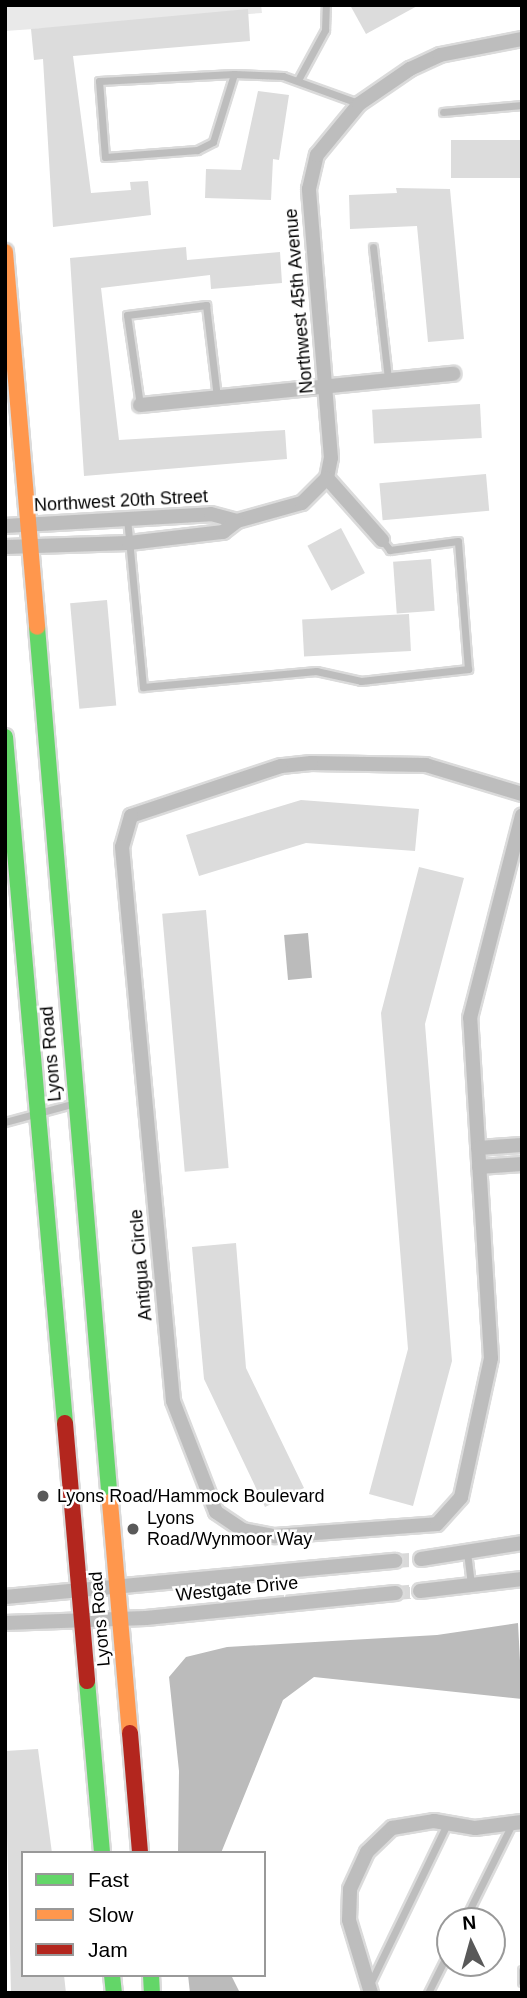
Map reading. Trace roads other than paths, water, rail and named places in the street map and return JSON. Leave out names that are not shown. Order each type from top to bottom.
[{"type":"main road","name":"Lyons Road","points":[[5,252],[140,1851]]},
{"type":"main road","name":"Lyons Road","points":[[5,737],[102,1851]]},
{"type":"street","points":[[362,101],[440,55],[522,39]]},
{"type":"street","name":"Northwest 45th Avenue","points":[[327,478],[325,384],[309,189],[317,155],[362,101]]},
{"type":"street","points":[[140,405],[325,384],[453,374]]},
{"type":"street","points":[[327,478],[382,540]]},
{"type":"street","name":"Northwest 20th Street","points":[[5,547],[129,542],[223,532],[237,521],[302,503],[327,478]]},
{"type":"street","name":"Northwest 20th Street","points":[[5,526],[211,514],[237,521]]},
{"type":"street","name":"Antigua Circle","points":[[522,794],[426,765],[311,763],[281,766],[131,816],[122,847],[173,1402],[216,1512],[243,1530],[275,1536],[437,1524],[461,1497],[491,1357],[470,1018],[522,816]]},
{"type":"street","points":[[478,1148],[522,1145]]},
{"type":"street","points":[[479,1167],[522,1164]]},
{"type":"street","points":[[421,1559],[522,1543]]},
{"type":"street","name":"Westgate Drive","points":[[5,1597],[394,1561]]},
{"type":"street","points":[[420,1591],[522,1579]]},
{"type":"street","name":"Westgate Drive","points":[[5,1623],[119,1619],[396,1593]]},
{"type":"street","points":[[370,1990],[349,1920],[350,1889],[367,1852],[392,1828],[447,1824],[475,1828],[517,1823]]},
{"type":"lane","points":[[298,80],[325,30],[326,5]]},
{"type":"lane","points":[[234,75],[213,142],[197,150],[105,156],[99,81],[234,75],[298,80],[314,91],[362,101]]},
{"type":"lane","points":[[443,112],[522,105]]},
{"type":"lane","points":[[373,247],[388,379]]},
{"type":"lane","points":[[140,405],[127,315],[206,305],[217,398]]},
{"type":"lane","points":[[127,518],[143,687],[316,671],[361,681],[468,669],[458,541],[390,550],[382,540]]},
{"type":"lane","points":[[5,1122],[37,1116],[75,1104]]},
{"type":"lane","points":[[467,1552],[471,1586]]},
{"type":"lane","points":[[472,1907],[517,1823]]},
{"type":"lane","points":[[370,1990],[447,1824]]},
{"type":"lane","points":[[522,1970],[522,1982]]},
{"type":"lane","points":[[428,1993],[436,1977]]},
{"type":"tunnel","points":[[395,1561],[421,1559]]},
{"type":"tunnel","points":[[396,1593],[420,1591]]},
{"type":"place","name":"Lyons Road/Hammock Boulevard","points":[[43,1496]]},
{"type":"place","name":"Lyons Road/Wynmoor Way","points":[[133,1529]]}]
